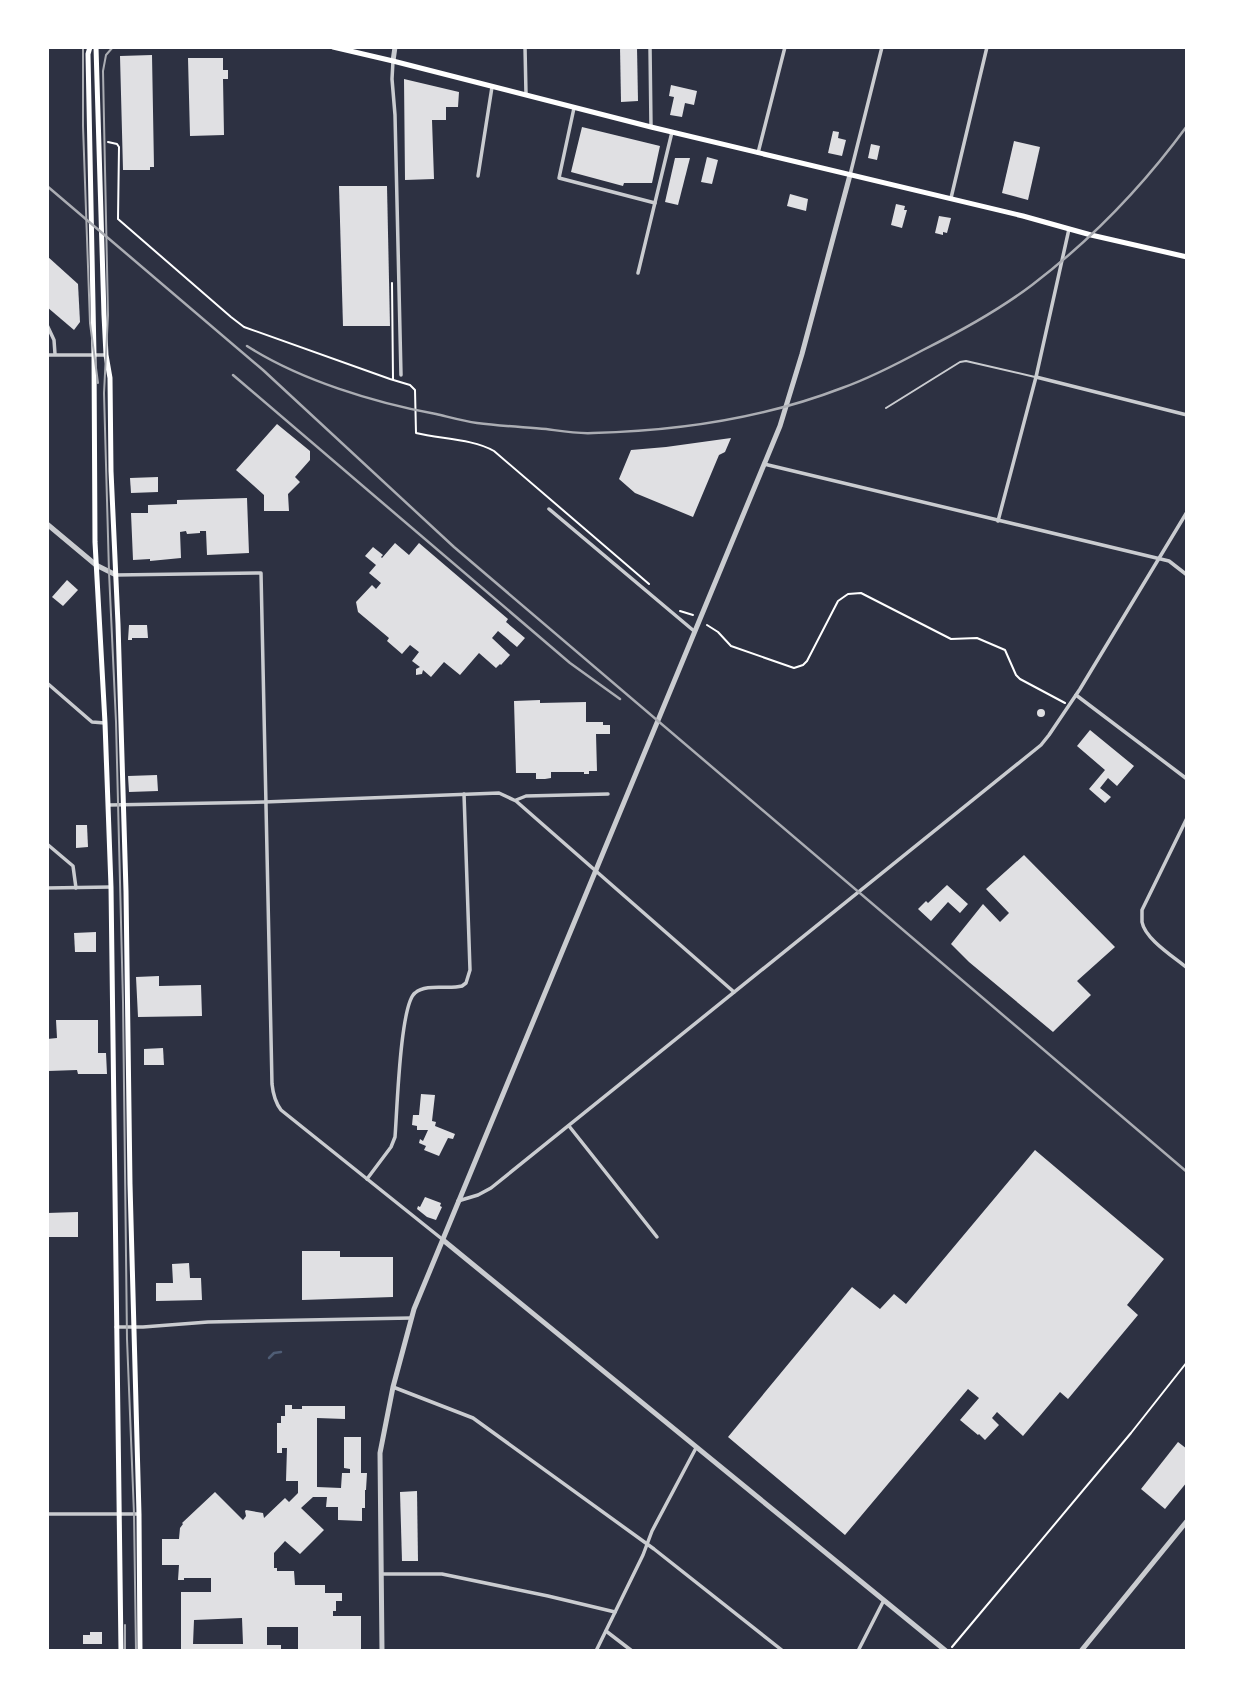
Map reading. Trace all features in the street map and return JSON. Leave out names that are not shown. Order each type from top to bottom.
[{"type":"main road","points":[[90,47],[96,565],[111,887],[121,1651]]},
{"type":"main road","points":[[96,47],[106,355],[110,378],[111,483],[123,805],[140,1651]]},
{"type":"main road","points":[[332,47],[1187,257]]},
{"type":"street","points":[[394,47],[392,79],[396,126],[401,375]]},
{"type":"street","points":[[525,47],[526,96]]},
{"type":"street","points":[[650,47],[651,127]]},
{"type":"street","points":[[758,153],[785,47]]},
{"type":"street","points":[[382,1651],[380,1453],[393,1387],[411,1318],[765,464],[790,397],[882,47]]},
{"type":"street","points":[[951,198],[987,47]]},
{"type":"street","points":[[478,176],[492,87]]},
{"type":"street","points":[[574,107],[559,178],[655,204]]},
{"type":"street","points":[[638,273],[672,132]]},
{"type":"street","points":[[999,520],[1036,377],[1069,229]]},
{"type":"street","points":[[47,325],[54,340],[55,354]]},
{"type":"street","points":[[47,355],[106,355]]},
{"type":"street","points":[[1036,377],[1187,415]]},
{"type":"street","points":[[765,464],[1159,558],[1169,561],[1187,575]]},
{"type":"street","points":[[550,509],[694,631]]},
{"type":"street","points":[[458,1201],[491,1188],[1041,745],[1076,695],[1187,512]]},
{"type":"street","points":[[47,524],[96,565],[116,575],[261,573],[272,1084],[277,1105],[281,1110],[884,1600],[949,1649]]},
{"type":"street","points":[[47,683],[92,722],[105,723]]},
{"type":"street","points":[[1076,695],[1187,779]]},
{"type":"street","points":[[109,805],[499,793],[516,801],[734,992]]},
{"type":"street","points":[[367,1179],[395,1137],[404,1022],[410,998],[422,989],[462,986],[468,978],[470,970],[464,794]]},
{"type":"street","points":[[516,801],[526,796],[608,794]]},
{"type":"street","points":[[1187,818],[1142,910],[1142,921],[1154,941],[1187,968]]},
{"type":"street","points":[[47,844],[73,866],[76,888]]},
{"type":"street","points":[[47,888],[111,887]]},
{"type":"street","points":[[569,1126],[657,1237]]},
{"type":"street","points":[[116,1327],[208,1322],[411,1318]]},
{"type":"street","points":[[393,1387],[473,1418],[647,1544],[783,1651]]},
{"type":"street","points":[[596,1651],[696,1448]]},
{"type":"street","points":[[47,1514],[139,1514]]},
{"type":"street","points":[[1081,1651],[1187,1521]]},
{"type":"street","points":[[381,1574],[442,1574],[615,1612]]},
{"type":"street","points":[[858,1651],[884,1600]]},
{"type":"street","points":[[606,1631],[632,1651]]},
{"type":"lane","points":[[886,408],[960,362],[966,361],[1036,377]]},
{"type":"path","points":[[108,142],[119,147],[118,219],[231,317],[244,327],[410,385],[415,390],[416,433],[484,445],[651,586]]},
{"type":"path","points":[[707,625],[731,646],[788,667],[799,667],[807,661],[838,601],[848,594],[862,593],[951,639],[976,638],[1005,650],[1020,679],[1064,702]]},
{"type":"path","points":[[680,611],[692,615]]},
{"type":"path","points":[[949,1649],[1187,1363]]},
{"type":"building","points":[[620,47],[637,47],[638,101],[621,102]]},
{"type":"building","points":[[152,55],[154,167],[150,167],[150,170],[123,170],[120,56]]},
{"type":"building","points":[[188,58],[223,58],[223,70],[228,70],[228,79],[223,79],[224,135],[190,136]]},
{"type":"building","points":[[404,79],[459,92],[458,107],[446,107],[446,120],[432,120],[434,179],[405,180]]},
{"type":"building","points":[[671,85],[697,91],[694,105],[685,103],[682,117],[670,115],[674,97],[669,96]]},
{"type":"building","points":[[582,127],[660,146],[652,183],[624,183],[623,186],[571,172]]},
{"type":"building","points":[[833,131],[839,132],[838,138],[846,140],[842,156],[828,153]]},
{"type":"building","points":[[1014,141],[1040,147],[1028,200],[1002,193]]},
{"type":"building","points":[[871,144],[880,146],[877,160],[868,158]]},
{"type":"building","points":[[707,157],[718,160],[712,184],[701,182]]},
{"type":"building","points":[[675,158],[690,158],[678,205],[665,202]]},
{"type":"building","points":[[339,186],[387,186],[390,326],[343,326]]},
{"type":"building","points":[[790,194],[808,199],[806,211],[787,206]]},
{"type":"building","points":[[896,204],[905,206],[904,210],[907,210],[902,228],[891,225]]},
{"type":"building","points":[[939,216],[951,218],[947,233],[943,232],[943,235],[935,233]]},
{"type":"building","points":[[47,256],[78,284],[80,322],[74,330],[47,307]]},
{"type":"building","points":[[277,424],[310,451],[310,460],[295,477],[300,482],[288,494],[289,511],[264,511],[264,495],[236,470]]},
{"type":"building","points":[[731,438],[725,452],[719,455],[693,517],[635,493],[619,479],[631,450]]},
{"type":"building","points":[[158,477],[158,492],[131,493],[130,478]]},
{"type":"building","points":[[247,498],[249,553],[207,555],[206,531],[187,534],[186,531],[180,532],[181,558],[133,560],[131,513],[148,513],[148,505],[177,504],[177,500]]},
{"type":"building","points":[[395,543],[409,555],[419,543],[508,619],[506,622],[525,638],[517,647],[498,631],[492,638],[510,655],[501,665],[496,668],[479,653],[460,675],[444,662],[431,677],[423,670],[422,674],[416,675],[416,669],[420,667],[412,661],[419,652],[410,645],[402,654],[387,641],[389,638],[358,612],[356,602],[372,585],[376,589],[381,583],[369,573],[376,565],[365,556],[373,547],[383,555],[382,558]]},
{"type":"building","points":[[67,580],[78,590],[63,606],[52,597]]},
{"type":"building","points":[[129,625],[147,625],[148,638],[128,640]]},
{"type":"building","points":[[540,700],[540,703],[586,702],[586,722],[603,722],[603,725],[610,725],[610,734],[596,734],[597,771],[589,771],[589,774],[551,772],[551,778],[545,779],[536,779],[536,773],[516,773],[514,701]]},
{"type":"building","points":[[1041,709],[1045,713],[1041,717],[1037,713]]},
{"type":"building","points":[[1090,730],[1134,766],[1117,786],[1108,778],[1100,788],[1111,797],[1105,803],[1089,789],[1105,770],[1077,746]]},
{"type":"building","points":[[157,775],[158,791],[129,792],[128,776]]},
{"type":"building","points":[[76,825],[87,825],[88,847],[76,848]]},
{"type":"building","points":[[1024,855],[1115,947],[1077,981],[1091,995],[1053,1032],[951,944],[983,904],[1000,922],[1009,913],[986,889]]},
{"type":"building","points":[[947,885],[968,904],[960,913],[948,902],[931,921],[918,909]]},
{"type":"building","points":[[96,932],[96,952],[75,952],[74,933]]},
{"type":"building","points":[[159,976],[159,986],[201,985],[202,1016],[138,1017],[136,977]]},
{"type":"building","points":[[56,1020],[98,1020],[98,1053],[106,1053],[107,1074],[78,1074],[77,1070],[48,1071],[47,1039],[57,1038]]},
{"type":"building","points":[[163,1048],[164,1065],[144,1065],[144,1049]]},
{"type":"building","points":[[421,1094],[435,1095],[432,1121],[436,1122],[435,1126],[455,1134],[453,1139],[448,1138],[439,1156],[424,1150],[426,1146],[419,1143],[420,1139],[423,1141],[428,1130],[417,1130],[417,1126],[412,1125],[413,1115],[419,1115]]},
{"type":"building","points":[[1035,1150],[1164,1259],[1127,1305],[1138,1315],[1068,1399],[1060,1392],[1023,1436],[997,1412],[992,1418],[999,1425],[985,1440],[960,1420],[979,1398],[968,1389],[845,1535],[728,1437],[852,1287],[880,1309],[894,1294],[906,1304]]},
{"type":"building","points":[[425,1197],[441,1203],[436,1220],[417,1209]]},
{"type":"building","points":[[78,1212],[78,1237],[47,1237],[47,1213]]},
{"type":"building","points":[[302,1251],[340,1251],[340,1257],[393,1257],[393,1297],[302,1300]]},
{"type":"building","points":[[189,1263],[190,1278],[201,1278],[202,1300],[156,1301],[156,1283],[173,1283],[172,1264]]},
{"type":"building","points":[[285,1405],[292,1405],[292,1409],[302,1409],[302,1406],[345,1406],[345,1419],[317,1418],[317,1487],[341,1488],[342,1473],[350,1473],[350,1469],[344,1468],[344,1437],[361,1437],[361,1473],[367,1473],[362,1521],[338,1520],[338,1507],[326,1507],[327,1497],[313,1497],[301,1508],[324,1530],[300,1554],[285,1541],[274,1553],[274,1568],[277,1568],[277,1571],[294,1571],[295,1585],[325,1585],[325,1593],[342,1593],[342,1601],[336,1601],[333,1616],[361,1616],[361,1651],[298,1651],[298,1627],[267,1627],[267,1645],[281,1645],[281,1651],[181,1651],[181,1592],[211,1592],[211,1578],[178,1580],[179,1565],[162,1565],[162,1539],[179,1539],[182,1523],[215,1492],[243,1520],[246,1510],[263,1513],[264,1518],[285,1498],[289,1502],[298,1493],[298,1481],[286,1481],[287,1448],[282,1448],[282,1453],[277,1453],[277,1423],[281,1423],[281,1416],[285,1416]],"holes":[[[242,1618],[243,1644],[193,1644],[194,1620]]]},
{"type":"building","points":[[1178,1442],[1187,1449],[1187,1482],[1165,1509],[1141,1489]]},
{"type":"building","points":[[417,1491],[418,1561],[402,1561],[400,1492]]},
{"type":"building","points":[[90,1632],[102,1632],[102,1644],[83,1644],[83,1635],[90,1635]]},
{"type":"waterway","points":[[269,1358],[274,1353],[281,1352]]},
{"type":"tram line","points":[[83,47],[90,323],[98,383]]},
{"type":"tram line","points":[[113,47],[106,55],[103,71],[108,315],[104,393],[116,722],[127,1339],[136,1651]]},
{"type":"tram line","points":[[125,1625],[125,1651]]},
{"type":"railway","points":[[247,346],[290,369],[338,389],[388,404],[477,423],[575,433],[624,432],[688,426],[751,415],[863,380],[979,320],[1006,303],[1054,268],[1095,231],[1153,170],[1187,126]]},
{"type":"railway","points":[[47,186],[263,370],[454,547],[1187,1172]]},
{"type":"railway","points":[[233,375],[570,663],[620,699]]}]
